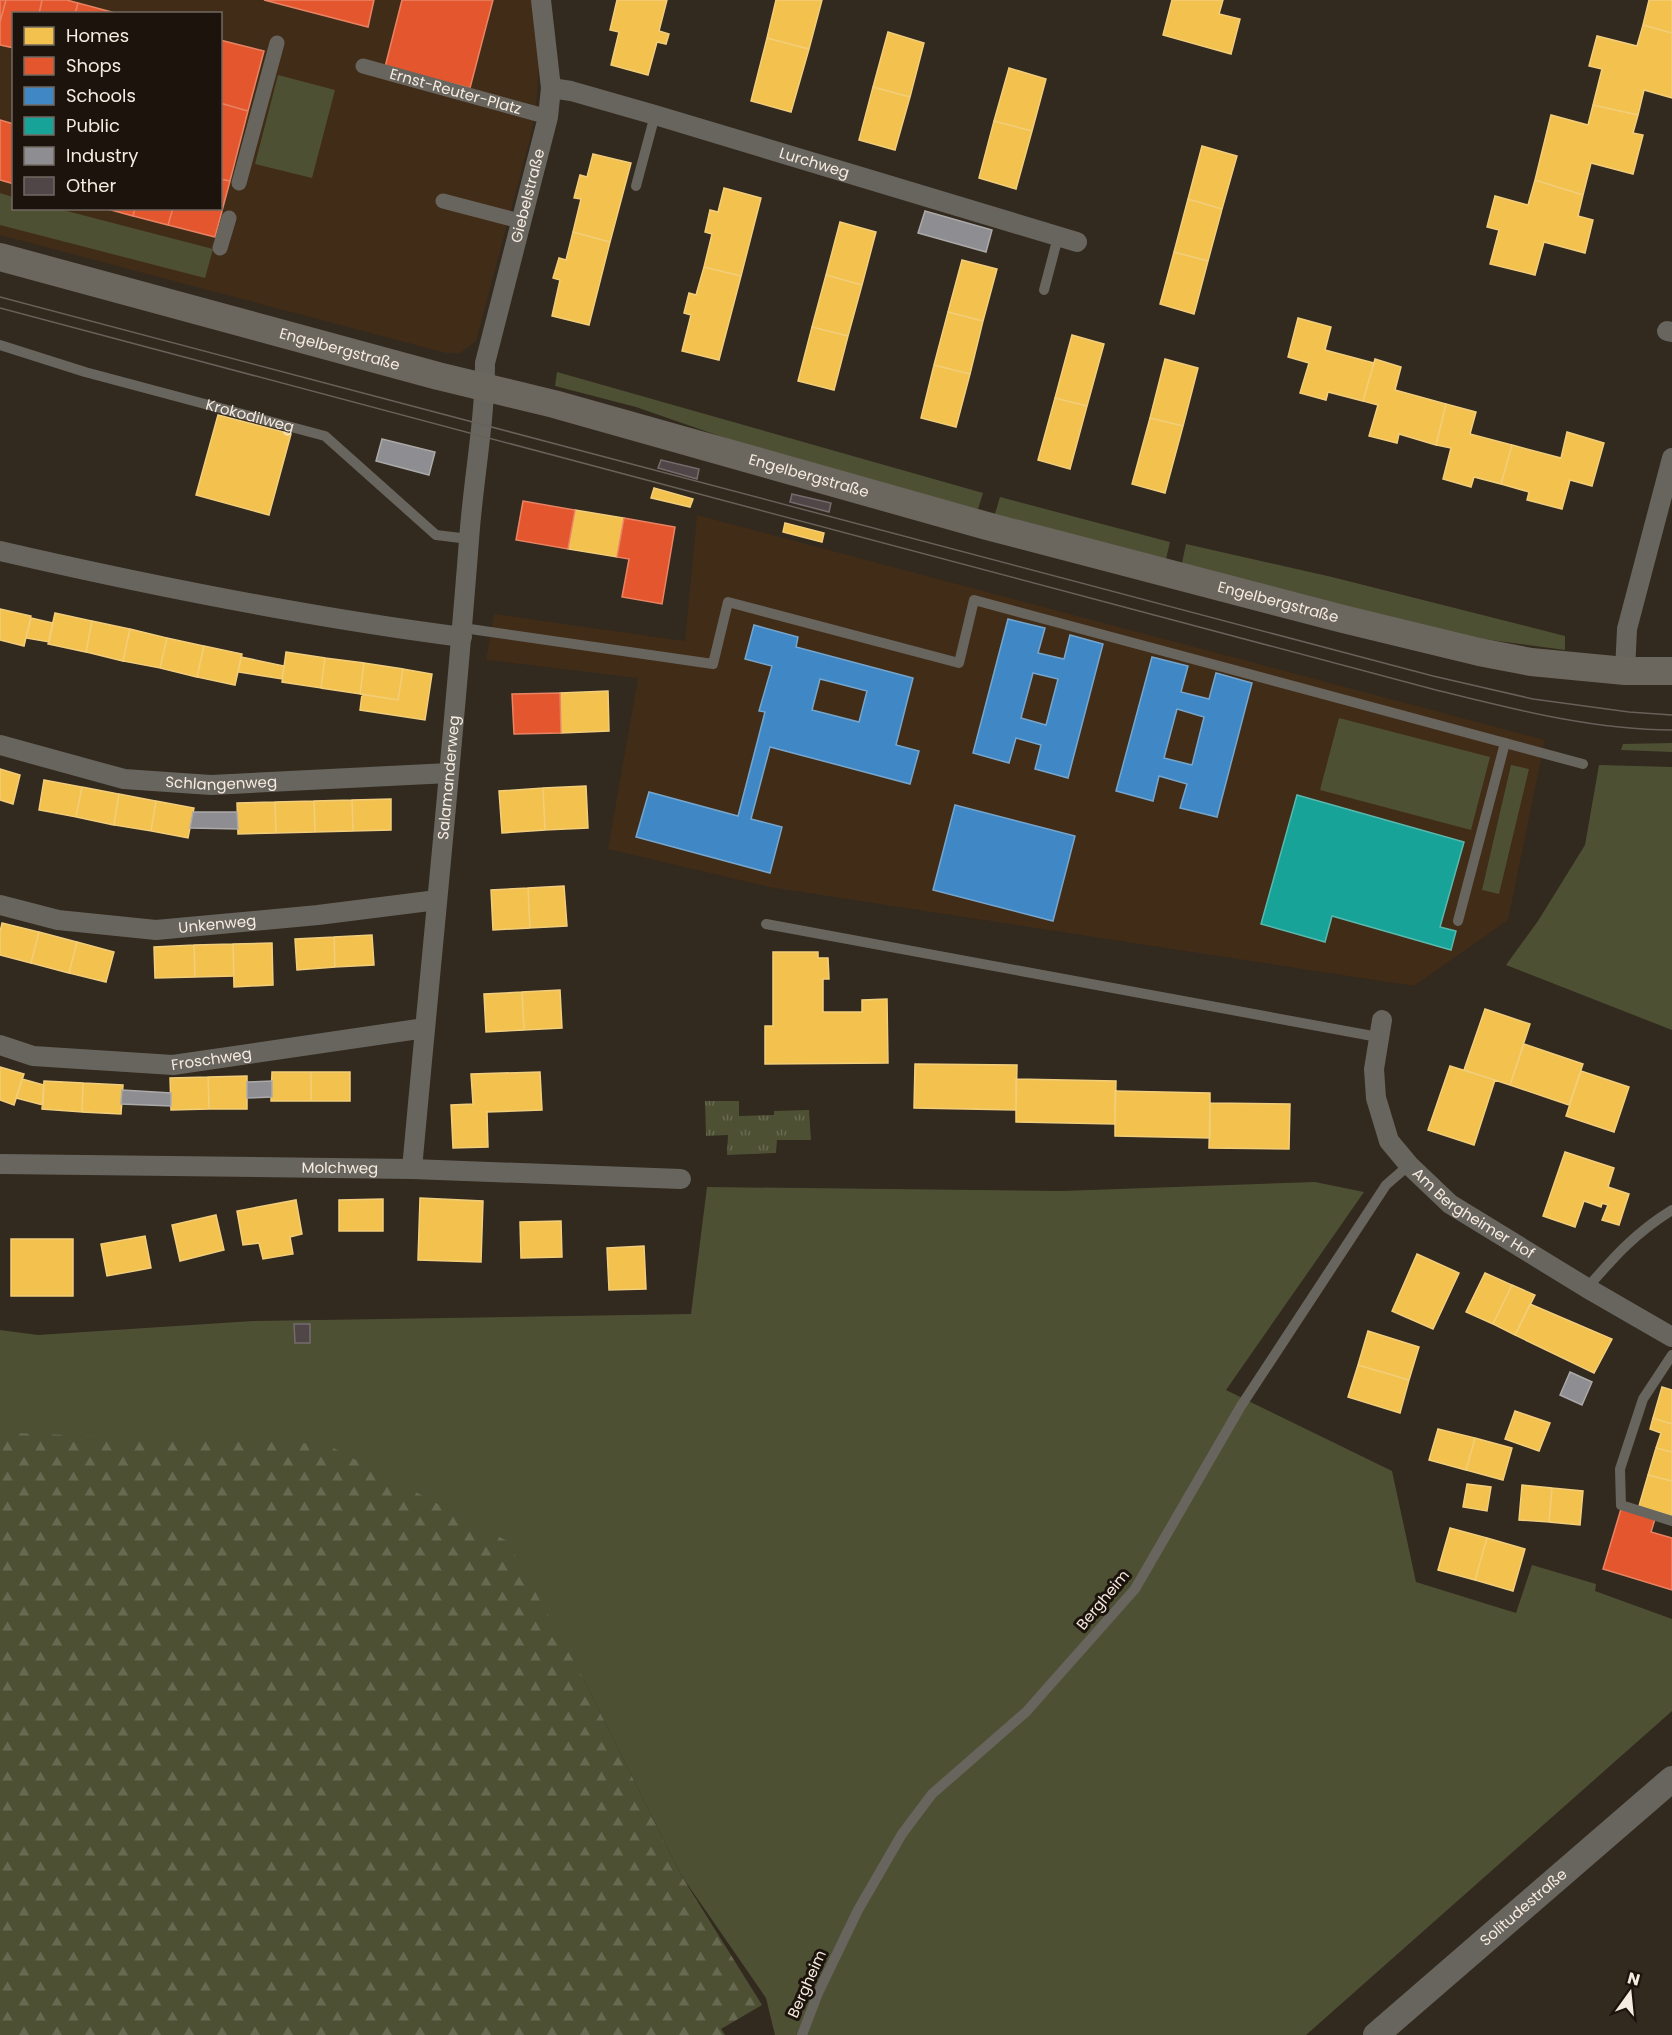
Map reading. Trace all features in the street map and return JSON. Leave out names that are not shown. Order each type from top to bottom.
[{"type":"main road","name":"Engelbergstraße","points":[[0,257],[485,388],[554,404],[987,526],[1479,652],[1531,662],[1625,671],[1672,671]]},
{"type":"street","name":"Giebelstraße","points":[[485,388],[485,363],[548,117],[551,88],[541,0]]},
{"type":"street","points":[[239,183],[277,43]]},
{"type":"street","name":"Ernst-Reuter-Platz","points":[[363,66],[548,117]]},
{"type":"street","name":"Lurchweg","points":[[551,88],[572,91],[655,115],[1077,242]]},
{"type":"street","points":[[443,201],[520,221]]},
{"type":"street","points":[[220,248],[228,218]]},
{"type":"street","name":"Salamanderweg","points":[[412,1169],[469,539],[485,388]]},
{"type":"street","points":[[1625,671],[1627,629],[1672,458]]},
{"type":"street","points":[[0,550],[118,578],[387,627],[462,633]]},
{"type":"street","name":"Schlangenweg","points":[[0,746],[124,778],[211,786],[449,773]]},
{"type":"street","name":"Unkenweg","points":[[0,905],[58,920],[156,930],[318,915],[437,900]]},
{"type":"street","name":"Froschweg","points":[[0,1045],[33,1056],[173,1065],[425,1028]]},
{"type":"street","name":"Am Bergheimer Hof","points":[[1380,1028],[1374,1069],[1376,1098],[1389,1141],[1409,1166],[1450,1204],[1672,1337]]},
{"type":"street","name":"Molchweg","points":[[0,1164],[412,1169],[681,1179]]},
{"type":"street","name":"Solitudestraße","points":[[1376,2035],[1672,1779]]},
{"type":"lane","points":[[636,186],[655,115]]},
{"type":"lane","points":[[1044,290],[1058,237]]},
{"type":"lane","name":"Krokodilweg","points":[[0,345],[85,372],[325,436],[436,535],[469,539]]},
{"type":"lane","points":[[462,633],[713,664],[728,602],[959,663],[974,600],[1582,764]]},
{"type":"lane","points":[[1458,921],[1506,743]]},
{"type":"lane","points":[[766,924],[1380,1028]]},
{"type":"lane","name":"Bergheim","points":[[802,2035],[818,1993],[858,1910],[902,1834],[932,1794],[1026,1712],[1135,1589],[1241,1406],[1386,1185],[1409,1166]]},
{"type":"lane","points":[[1587,1288],[1617,1252],[1648,1225],[1672,1210]]},
{"type":"lane","points":[[1672,1355],[1643,1399],[1620,1469],[1621,1505],[1672,1521]]},
{"type":"shaded area","points":[[0,0],[531,0],[539,66],[531,135],[476,341],[460,353],[446,353],[0,235]]},
{"type":"shaded area","points":[[697,515],[1545,740],[1508,920],[1414,986],[769,887],[608,849],[638,678],[486,660],[494,614],[685,641]]},
{"type":"green space","points":[[278,75],[335,90],[312,178],[255,164]]},
{"type":"green space","points":[[0,193],[12,197],[12,210],[63,210],[213,249],[205,278],[0,225]]},
{"type":"green space","points":[[557,372],[983,493],[978,509],[751,447],[636,407],[555,386]]},
{"type":"green space","points":[[1000,497],[1170,542],[1166,559],[995,514]]},
{"type":"green space","points":[[1186,544],[1332,577],[1565,636],[1565,650],[1476,638],[1418,625],[1182,563]]},
{"type":"green space","points":[[1339,718],[1490,757],[1471,830],[1320,790]]},
{"type":"green space","points":[[1672,743],[1672,752],[1621,750],[1623,744]]},
{"type":"green space","points":[[1511,765],[1529,769],[1499,894],[1482,890]]},
{"type":"green space","points":[[1599,765],[1672,767],[1672,1030],[1506,965],[1538,921],[1585,845]]},
{"type":"green space","points":[[705,1101],[739,1101],[739,1116],[774,1115],[774,1111],[809,1110],[811,1140],[777,1140],[776,1153],[727,1155],[728,1135],[706,1136]]},
{"type":"green space","points":[[1315,1182],[1364,1192],[1226,1390],[1392,1471],[1416,1582],[1516,1613],[1532,1565],[1596,1584],[1595,1591],[1672,1619],[1672,1711],[1306,2035],[775,2035],[766,1998],[681,1875],[584,1680],[0,1430],[0,1330],[38,1335],[253,1321],[691,1314],[707,1187],[1062,1191]]},
{"type":"green space","points":[[0,1430],[11,1433],[326,1444],[507,1541],[584,1680],[681,1875],[762,2005],[721,2029],[725,2035],[0,2035]]},
{"type":"building: Homes","points":[[617,0],[667,0],[659,31],[669,34],[666,44],[657,42],[648,75],[611,65],[619,32],[610,30]]},
{"type":"building: Homes","points":[[776,0],[822,0],[809,49],[767,38]]},
{"type":"building: Homes","points":[[1172,0],[1223,0],[1219,14],[1240,19],[1231,54],[1163,35]]},
{"type":"building: Homes","points":[[1649,0],[1672,0],[1672,33],[1643,25]]},
{"type":"building: Homes","points":[[1643,25],[1672,33],[1672,98],[1644,90],[1638,115],[1593,105],[1602,69],[1589,66],[1597,36],[1637,46]]},
{"type":"building: Homes","points":[[888,32],[924,43],[910,97],[873,87]]},
{"type":"building: Homes","points":[[767,38],[809,49],[791,112],[751,101]]},
{"type":"building: Homes","points":[[1009,68],[1046,79],[1032,131],[994,121]]},
{"type":"building: Homes","points":[[873,87],[910,97],[895,150],[859,140]]},
{"type":"building: Homes","points":[[1593,105],[1638,115],[1633,133],[1643,135],[1633,174],[1591,163],[1583,195],[1535,180],[1551,115],[1588,125]]},
{"type":"building: Homes","points":[[994,121],[1032,131],[1016,189],[979,178]]},
{"type":"building: Homes","points":[[1202,146],[1237,156],[1222,209],[1188,199]]},
{"type":"building: Homes","points":[[593,154],[631,163],[610,242],[573,232],[581,199],[574,198],[580,175],[587,177]]},
{"type":"building: Homes","points":[[1535,180],[1583,195],[1578,216],[1593,220],[1585,253],[1544,242],[1535,275],[1490,264],[1499,230],[1487,227],[1495,196],[1528,205]]},
{"type":"building: Homes","points":[[724,188],[761,198],[741,276],[704,267],[712,234],[705,232],[710,210],[718,212]]},
{"type":"building: Homes","points":[[1188,199],[1222,209],[1208,261],[1174,252]]},
{"type":"building: Homes","points":[[840,222],[876,232],[862,285],[826,275]]},
{"type":"building: Homes","points":[[573,232],[610,242],[589,325],[552,316],[560,280],[553,278],[559,258],[566,260]]},
{"type":"building: Homes","points":[[1174,252],[1208,261],[1194,314],[1160,304]]},
{"type":"building: Homes","points":[[962,260],[997,269],[983,321],[948,312]]},
{"type":"building: Homes","points":[[704,267],[741,276],[719,360],[682,351],[691,315],[684,313],[689,293],[696,295]]},
{"type":"building: Homes","points":[[826,275],[862,285],[848,336],[812,327]]},
{"type":"building: Homes","points":[[948,312],[983,321],[970,374],[934,365]]},
{"type":"building: Homes","points":[[1298,318],[1331,327],[1325,350],[1374,363],[1363,401],[1328,392],[1326,400],[1300,393],[1309,363],[1288,357]]},
{"type":"building: Homes","points":[[812,327],[848,336],[834,390],[798,381]]},
{"type":"building: Homes","points":[[1072,335],[1104,344],[1087,406],[1055,398]]},
{"type":"building: Homes","points":[[1165,359],[1198,368],[1183,426],[1150,418]]},
{"type":"building: Homes","points":[[1375,359],[1401,367],[1395,390],[1446,404],[1436,445],[1399,434],[1397,443],[1369,436],[1378,405],[1363,401]]},
{"type":"building: Homes","points":[[934,365],[970,374],[956,427],[921,418]]},
{"type":"building: Homes","points":[[1055,398],[1087,406],[1070,469],[1038,460]]},
{"type":"building: Homes","points":[[1446,404],[1476,412],[1470,434],[1512,445],[1501,484],[1474,477],[1471,487],[1443,479],[1451,448],[1436,445]]},
{"type":"building: Homes","points":[[218,415],[291,434],[269,515],[196,495]]},
{"type":"building: Homes","points":[[1150,418],[1183,426],[1165,493],[1132,484]]},
{"type":"building: Homes","points":[[1567,432],[1604,443],[1592,486],[1570,480],[1562,509],[1527,500],[1529,492],[1501,484],[1512,445],[1561,458]]},
{"type":"building: Homes","points":[[654,488],[693,499],[690,507],[651,498]]},
{"type":"building: Homes","points":[[575,510],[624,518],[617,557],[568,549]]},
{"type":"building: Homes","points":[[785,523],[824,533],[822,542],[783,532]]},
{"type":"building: Homes","points":[[0,609],[31,616],[24,646],[0,640]]},
{"type":"building: Homes","points":[[55,613],[92,621],[86,652],[48,644]]},
{"type":"building: Homes","points":[[31,618],[53,623],[49,642],[26,638]]},
{"type":"building: Homes","points":[[92,621],[130,629],[123,661],[86,652]]},
{"type":"building: Homes","points":[[130,629],[167,638],[160,668],[123,661]]},
{"type":"building: Homes","points":[[167,638],[204,646],[197,677],[160,668]]},
{"type":"building: Homes","points":[[204,646],[242,654],[235,685],[197,677]]},
{"type":"building: Homes","points":[[286,652],[325,658],[321,688],[282,682]]},
{"type":"building: Homes","points":[[241,657],[284,666],[282,679],[238,672]]},
{"type":"building: Homes","points":[[325,658],[364,663],[360,694],[321,688]]},
{"type":"building: Homes","points":[[364,663],[403,669],[398,700],[360,694]]},
{"type":"building: Homes","points":[[403,669],[432,674],[425,720],[360,710],[362,694],[398,700]]},
{"type":"building: Homes","points":[[608,691],[609,731],[561,733],[560,693]]},
{"type":"building: Homes","points":[[0,769],[20,775],[13,804],[0,800]]},
{"type":"building: Homes","points":[[44,780],[82,787],[76,817],[39,810]]},
{"type":"building: Homes","points":[[586,786],[588,828],[545,830],[543,788]]},
{"type":"building: Homes","points":[[82,787],[119,794],[114,825],[76,817]]},
{"type":"building: Homes","points":[[543,788],[545,830],[502,833],[499,791]]},
{"type":"building: Homes","points":[[119,794],[156,801],[151,831],[114,825]]},
{"type":"building: Homes","points":[[391,799],[391,830],[353,831],[352,800]]},
{"type":"building: Homes","points":[[352,800],[353,831],[315,832],[314,801]]},
{"type":"building: Homes","points":[[156,801],[194,808],[188,838],[151,831]]},
{"type":"building: Homes","points":[[314,801],[315,832],[276,833],[275,802]]},
{"type":"building: Homes","points":[[275,802],[276,833],[238,834],[237,803]]},
{"type":"building: Homes","points":[[564,886],[567,926],[530,928],[528,888]]},
{"type":"building: Homes","points":[[528,888],[530,928],[493,930],[491,890]]},
{"type":"building: Homes","points":[[2,923],[39,932],[31,963],[0,955]]},
{"type":"building: Homes","points":[[39,932],[77,942],[69,973],[31,963]]},
{"type":"building: Homes","points":[[372,935],[374,965],[335,967],[334,937]]},
{"type":"building: Homes","points":[[334,937],[335,967],[297,970],[295,939]]},
{"type":"building: Homes","points":[[77,942],[114,952],[106,982],[69,973]]},
{"type":"building: Homes","points":[[272,943],[273,985],[234,987],[233,944]]},
{"type":"building: Homes","points":[[233,944],[234,976],[195,977],[194,945]]},
{"type":"building: Homes","points":[[194,945],[195,977],[155,978],[154,947]]},
{"type":"building: Homes","points":[[773,952],[818,952],[818,958],[828,958],[829,979],[823,979],[823,1012],[862,1012],[862,1000],[887,999],[888,1063],[765,1064],[765,1026],[773,1026]]},
{"type":"building: Homes","points":[[560,990],[562,1028],[524,1030],[522,992]]},
{"type":"building: Homes","points":[[522,992],[524,1030],[486,1032],[484,994]]},
{"type":"building: Homes","points":[[1485,1009],[1530,1024],[1510,1085],[1464,1070]]},
{"type":"building: Homes","points":[[1524,1044],[1583,1064],[1569,1105],[1510,1085]]},
{"type":"building: Homes","points":[[915,1064],[1017,1065],[1016,1110],[914,1108]]},
{"type":"building: Homes","points":[[1450,1066],[1495,1080],[1474,1145],[1428,1130]]},
{"type":"building: Homes","points":[[0,1067],[24,1074],[14,1105],[0,1100]]},
{"type":"building: Homes","points":[[1581,1071],[1629,1087],[1614,1132],[1566,1116]]},
{"type":"building: Homes","points":[[272,1072],[311,1072],[311,1101],[271,1101]]},
{"type":"building: Homes","points":[[311,1072],[350,1072],[350,1101],[311,1101]]},
{"type":"building: Homes","points":[[540,1072],[542,1110],[487,1112],[488,1147],[453,1148],[451,1105],[473,1104],[471,1074]]},
{"type":"building: Homes","points":[[247,1076],[247,1109],[209,1109],[208,1077]]},
{"type":"building: Homes","points":[[208,1077],[209,1109],[171,1110],[170,1078]]},
{"type":"building: Homes","points":[[22,1079],[44,1085],[43,1105],[16,1098]]},
{"type":"building: Homes","points":[[1016,1079],[1116,1081],[1115,1124],[1016,1122]]},
{"type":"building: Homes","points":[[44,1081],[83,1083],[82,1112],[42,1109]]},
{"type":"building: Homes","points":[[83,1083],[123,1085],[121,1114],[82,1112]]},
{"type":"building: Homes","points":[[1115,1091],[1210,1093],[1210,1138],[1115,1136]]},
{"type":"building: Homes","points":[[1210,1103],[1290,1104],[1289,1149],[1209,1148]]},
{"type":"building: Homes","points":[[1565,1152],[1614,1168],[1608,1187],[1629,1194],[1619,1225],[1602,1220],[1608,1205],[1602,1203],[1601,1207],[1584,1201],[1575,1227],[1543,1216]]},
{"type":"building: Homes","points":[[420,1198],[483,1201],[481,1262],[418,1260]]},
{"type":"building: Homes","points":[[383,1199],[383,1231],[339,1231],[339,1200]]},
{"type":"building: Homes","points":[[296,1200],[302,1234],[290,1237],[293,1254],[263,1259],[259,1243],[243,1245],[237,1211]]},
{"type":"building: Homes","points":[[216,1215],[224,1250],[180,1261],[172,1225]]},
{"type":"building: Homes","points":[[561,1221],[562,1257],[521,1258],[520,1222]]},
{"type":"building: Homes","points":[[145,1236],[151,1268],[107,1276],[101,1244]]},
{"type":"building: Homes","points":[[11,1239],[73,1239],[73,1296],[11,1296]]},
{"type":"building: Homes","points":[[644,1246],[646,1289],[609,1290],[607,1248]]},
{"type":"building: Homes","points":[[1417,1254],[1459,1273],[1433,1329],[1392,1311]]},
{"type":"building: Homes","points":[[1485,1273],[1512,1285],[1493,1324],[1466,1312]]},
{"type":"building: Homes","points":[[1512,1285],[1535,1295],[1515,1335],[1493,1324]]},
{"type":"building: Homes","points":[[1530,1304],[1612,1339],[1594,1373],[1515,1335]]},
{"type":"building: Homes","points":[[1368,1331],[1419,1347],[1409,1380],[1358,1365]]},
{"type":"building: Homes","points":[[1358,1365],[1409,1380],[1400,1413],[1348,1397]]},
{"type":"building: Homes","points":[[1662,1387],[1672,1390],[1672,1424],[1653,1418]]},
{"type":"building: Homes","points":[[1515,1411],[1550,1423],[1539,1451],[1505,1439]]},
{"type":"building: Homes","points":[[1653,1418],[1672,1424],[1672,1452],[1656,1448],[1661,1433],[1650,1429]]},
{"type":"building: Homes","points":[[1438,1429],[1475,1438],[1466,1470],[1429,1460]]},
{"type":"building: Homes","points":[[1475,1438],[1512,1448],[1503,1480],[1466,1470]]},
{"type":"building: Homes","points":[[1656,1448],[1672,1452],[1672,1481],[1648,1475]]},
{"type":"building: Homes","points":[[1648,1475],[1672,1481],[1672,1516],[1639,1506]]},
{"type":"building: Homes","points":[[1467,1484],[1491,1487],[1487,1511],[1463,1507]]},
{"type":"building: Homes","points":[[1522,1485],[1552,1488],[1549,1522],[1519,1520]]},
{"type":"building: Homes","points":[[1552,1488],[1583,1491],[1580,1525],[1549,1522]]},
{"type":"building: Homes","points":[[1450,1528],[1487,1538],[1475,1580],[1438,1570]]},
{"type":"building: Homes","points":[[1487,1538],[1525,1549],[1513,1591],[1475,1580]]},
{"type":"building: Shops","points":[[0,0],[6,0],[0,22]]},
{"type":"building: Shops","points":[[6,0],[42,0],[39,12],[12,12],[12,48],[0,45],[0,22]]},
{"type":"building: Shops","points":[[42,0],[67,0],[78,3],[76,12],[39,12]]},
{"type":"building: Shops","points":[[264,0],[374,0],[368,27]]},
{"type":"building: Shops","points":[[402,0],[493,0],[470,88],[385,67]]},
{"type":"building: Shops","points":[[78,3],[112,12],[76,12]]},
{"type":"building: Shops","points":[[222,40],[264,51],[248,111],[222,104]]},
{"type":"building: Shops","points":[[222,104],[248,111],[230,181],[222,179]]},
{"type":"building: Shops","points":[[0,120],[12,123],[12,183],[0,180]]},
{"type":"building: Shops","points":[[222,179],[230,181],[215,237],[168,225],[172,210],[222,210]]},
{"type":"building: Shops","points":[[111,210],[134,210],[133,216]]},
{"type":"building: Shops","points":[[134,210],[172,210],[168,225],[133,216]]},
{"type":"building: Shops","points":[[523,501],[575,510],[568,549],[516,540]]},
{"type":"building: Shops","points":[[624,518],[675,527],[662,604],[622,597],[629,559],[617,557]]},
{"type":"building: Shops","points":[[560,693],[561,733],[514,734],[512,694]]},
{"type":"building: Shops","points":[[1621,1509],[1655,1519],[1651,1532],[1672,1538],[1672,1590],[1603,1569]]},
{"type":"building: Schools","points":[[1008,619],[1045,628],[1038,653],[1064,659],[1070,635],[1103,644],[1068,778],[1035,769],[1041,745],[1016,738],[1009,763],[973,753]],"holes":[[[1033,673],[1058,679],[1046,725],[1021,718]]]},
{"type":"building: Schools","points":[[754,625],[798,637],[796,647],[913,678],[896,745],[919,751],[910,784],[770,747],[751,819],[782,827],[770,873],[636,837],[649,792],[738,816],[765,712],[759,711],[772,666],[745,659]],"holes":[[[820,679],[867,691],[859,722],[812,710]]]},
{"type":"building: Schools","points":[[1152,657],[1188,666],[1181,692],[1209,699],[1216,673],[1252,683],[1217,817],[1180,808],[1187,784],[1159,776],[1153,801],[1116,791]],"holes":[[[1177,709],[1204,717],[1192,765],[1164,758]]]},
{"type":"building: Schools","points":[[955,805],[1075,836],[1053,921],[933,890]]},
{"type":"building: Public","points":[[1297,795],[1464,842],[1440,927],[1456,931],[1451,950],[1332,916],[1325,942],[1261,924]]},
{"type":"building: Industry","points":[[925,211],[992,230],[986,252],[918,233]]},
{"type":"building: Industry","points":[[382,439],[435,452],[429,475],[376,461]]},
{"type":"building: Industry","points":[[193,812],[237,812],[238,829],[190,828]]},
{"type":"building: Industry","points":[[272,1081],[272,1097],[247,1098],[247,1082]]},
{"type":"building: Industry","points":[[122,1090],[171,1093],[171,1106],[121,1104]]},
{"type":"building: Industry","points":[[1570,1372],[1592,1382],[1582,1405],[1560,1395]]},
{"type":"building: Other","points":[[661,460],[699,469],[697,479],[658,468]]},
{"type":"building: Other","points":[[792,494],[831,503],[829,512],[790,502]]},
{"type":"building: Other","points":[[294,1324],[310,1324],[310,1343],[295,1343]]},
{"type":"tram line","points":[[0,297],[1433,676],[1533,699],[1629,712],[1672,715]]},
{"type":"tram line","points":[[0,308],[1436,690],[1523,711],[1582,722],[1672,730]]}]
